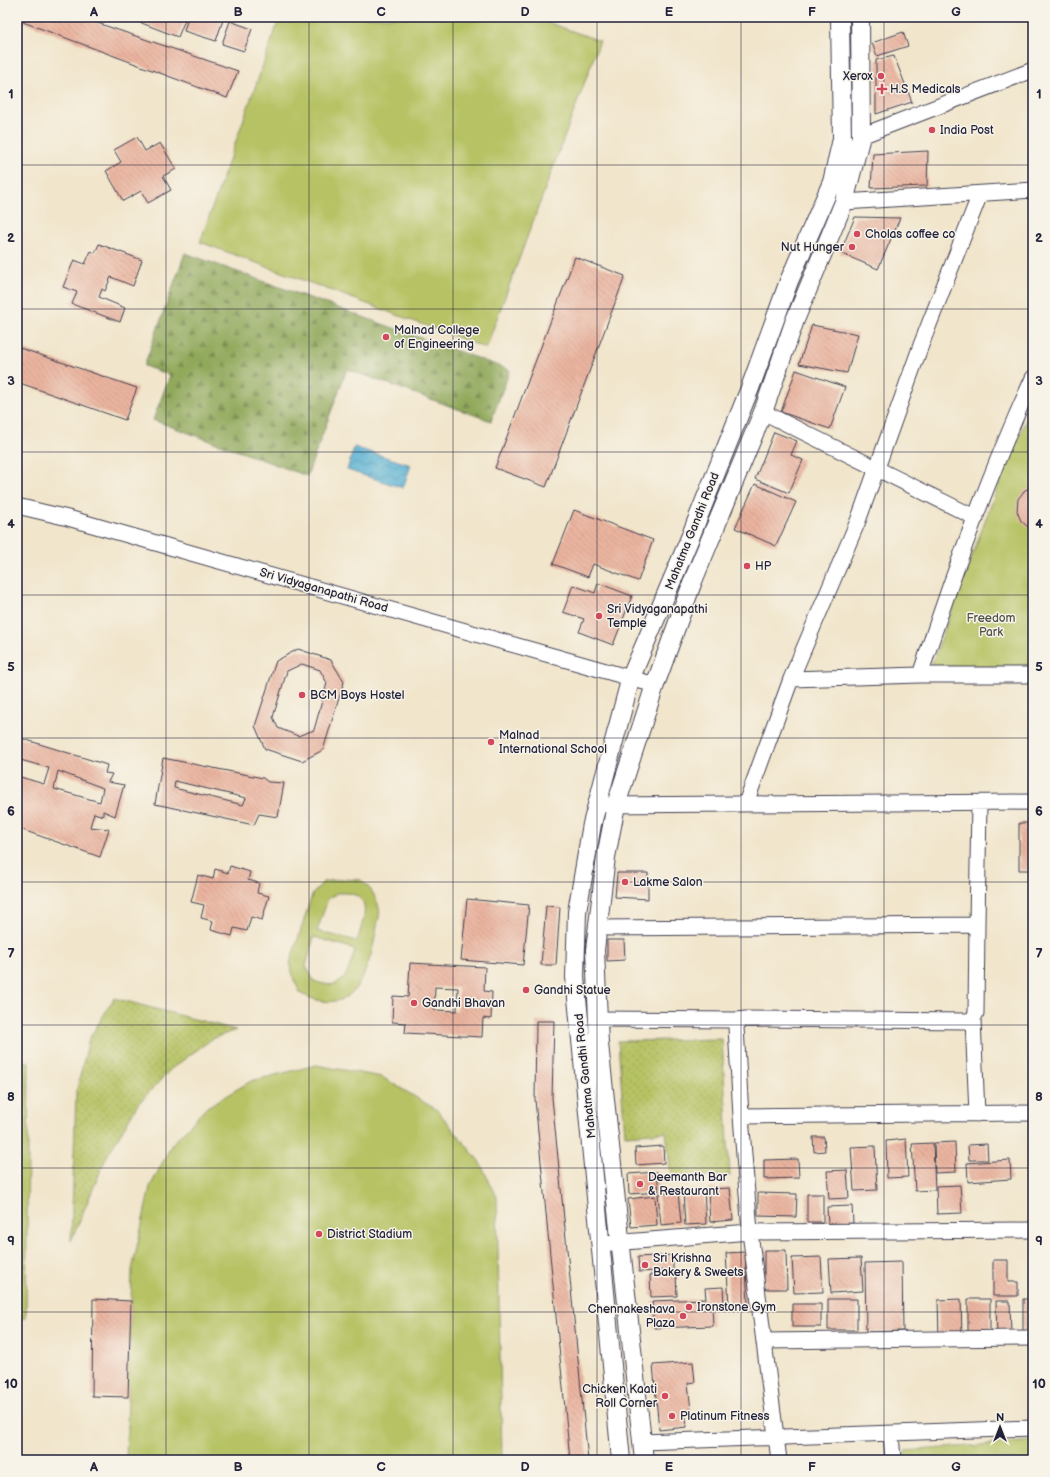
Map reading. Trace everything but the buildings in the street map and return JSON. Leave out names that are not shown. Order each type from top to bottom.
[{"type":"street","name":"Mahatma Gandhi Road","points":[[621,1460],[575,977],[577,912],[592,824],[631,677],[750,388],[789,281],[832,182],[842,139],[840,17]]},
{"type":"street","name":"Mahatma Gandhi Road","points":[[644,1460],[619,1241],[598,1019],[594,950],[606,857],[616,805],[655,685],[693,581],[762,412],[795,320],[844,202],[861,136],[860,17]]},
{"type":"street","points":[[842,139],[861,136],[1033,70]]},
{"type":"street","points":[[844,202],[1033,190]]},
{"type":"street","points":[[746,803],[791,679],[858,521],[921,345],[980,194]]},
{"type":"street","points":[[814,224],[832,231]]},
{"type":"street","points":[[920,675],[942,606],[1007,435],[1033,378]]},
{"type":"street","points":[[762,412],[976,518]]},
{"type":"street","name":"Sri Vidyaganapathi Road","points":[[17,506],[75,520],[655,685]]},
{"type":"street","points":[[791,679],[920,675],[1033,675]]},
{"type":"street","points":[[597,805],[1033,802]]},
{"type":"street","points":[[977,1114],[973,1019],[976,1013],[980,803]]},
{"type":"street","points":[[597,928],[977,925]]},
{"type":"street","points":[[598,1019],[967,1021],[973,1019]]},
{"type":"street","points":[[738,1020],[736,1027],[741,1116],[750,1232],[779,1460]]},
{"type":"street","points":[[741,1116],[1033,1113]]},
{"type":"street","points":[[600,1244],[619,1241],[750,1232],[1033,1230]]},
{"type":"street","points":[[764,1341],[1033,1338]]},
{"type":"street","points":[[642,1442],[1033,1428]]},
{"type":"street","points":[[891,1434],[893,1460]]},
{"type":"green space","points":[[280,17],[533,17],[600,41],[486,348],[200,242]]},
{"type":"green space","points":[[185,253],[510,370],[491,421],[347,369],[307,476],[153,420],[170,375],[144,366]]},
{"type":"green space","name":"Freedom Park","points":[[1033,403],[1033,667],[931,666],[1000,481]]},
{"type":"green space","points":[[342,879],[361,880],[370,889],[378,903],[380,910],[376,935],[370,957],[361,979],[348,996],[340,1000],[330,1002],[316,1000],[301,994],[294,980],[290,963],[312,895],[323,882]],"holes":[[[337,893],[349,893],[357,896],[362,901],[364,907],[363,923],[357,941],[317,931],[328,899]],[[314,937],[355,949],[347,973],[338,982],[324,984],[314,981],[306,966]]]},
{"type":"green space","points":[[114,998],[236,1030],[212,1039],[171,1069],[138,1104],[106,1158],[71,1241],[76,1093],[89,1039]]},
{"type":"green space","points":[[722,1039],[730,1176],[671,1177],[666,1132],[625,1135],[618,1041]]},
{"type":"green space","points":[[17,1062],[29,1062],[26,1318],[17,1318]]},
{"type":"green space","name":"District Stadium","points":[[316,1065],[382,1077],[437,1110],[479,1161],[497,1197],[502,1460],[126,1460],[132,1270],[150,1187],[172,1144],[207,1107],[251,1081]]},
{"type":"green space","points":[[1033,1441],[1033,1460],[905,1460],[905,1451]]},
{"type":"water","points":[[354,447],[411,465],[403,488],[347,470]]},
{"type":"place","name":"Xerox","points":[[881,76]]},
{"type":"place","name":"H.S Medicals","points":[[882,89]]},
{"type":"place","name":"India Post","points":[[932,130]]},
{"type":"place","name":"Cholas coffee co","points":[[857,234]]},
{"type":"place","name":"Nut Hunger","points":[[852,247]]},
{"type":"place","name":"Malnad College of Engineering","points":[[386,337]]},
{"type":"place","name":"HP","points":[[747,566]]},
{"type":"place","name":"Sri Vidyaganapathi Temple","points":[[599,616]]},
{"type":"place","name":"BCM Boys Hostel","points":[[302,695]]},
{"type":"place","name":"Malnad International School","points":[[491,742]]},
{"type":"place","name":"Lakme Salon","points":[[625,882]]},
{"type":"place","name":"Gandhi Statue","points":[[526,990]]},
{"type":"place","name":"Gandhi Bhavan","points":[[414,1003]]},
{"type":"place","name":"Deemanth Bar & Restaurant","points":[[640,1184]]},
{"type":"place","name":"District Stadium","points":[[319,1234]]},
{"type":"place","name":"Sri Krishna Bakery & Sweets","points":[[645,1265]]},
{"type":"place","name":"Ironstone Gym","points":[[689,1307]]},
{"type":"place","name":"Chennakeshava Plaza","points":[[683,1316]]},
{"type":"place","name":"Chicken Kaati Roll Corner","points":[[665,1396]]},
{"type":"place","name":"Platinum Fitness","points":[[672,1416]]}]
